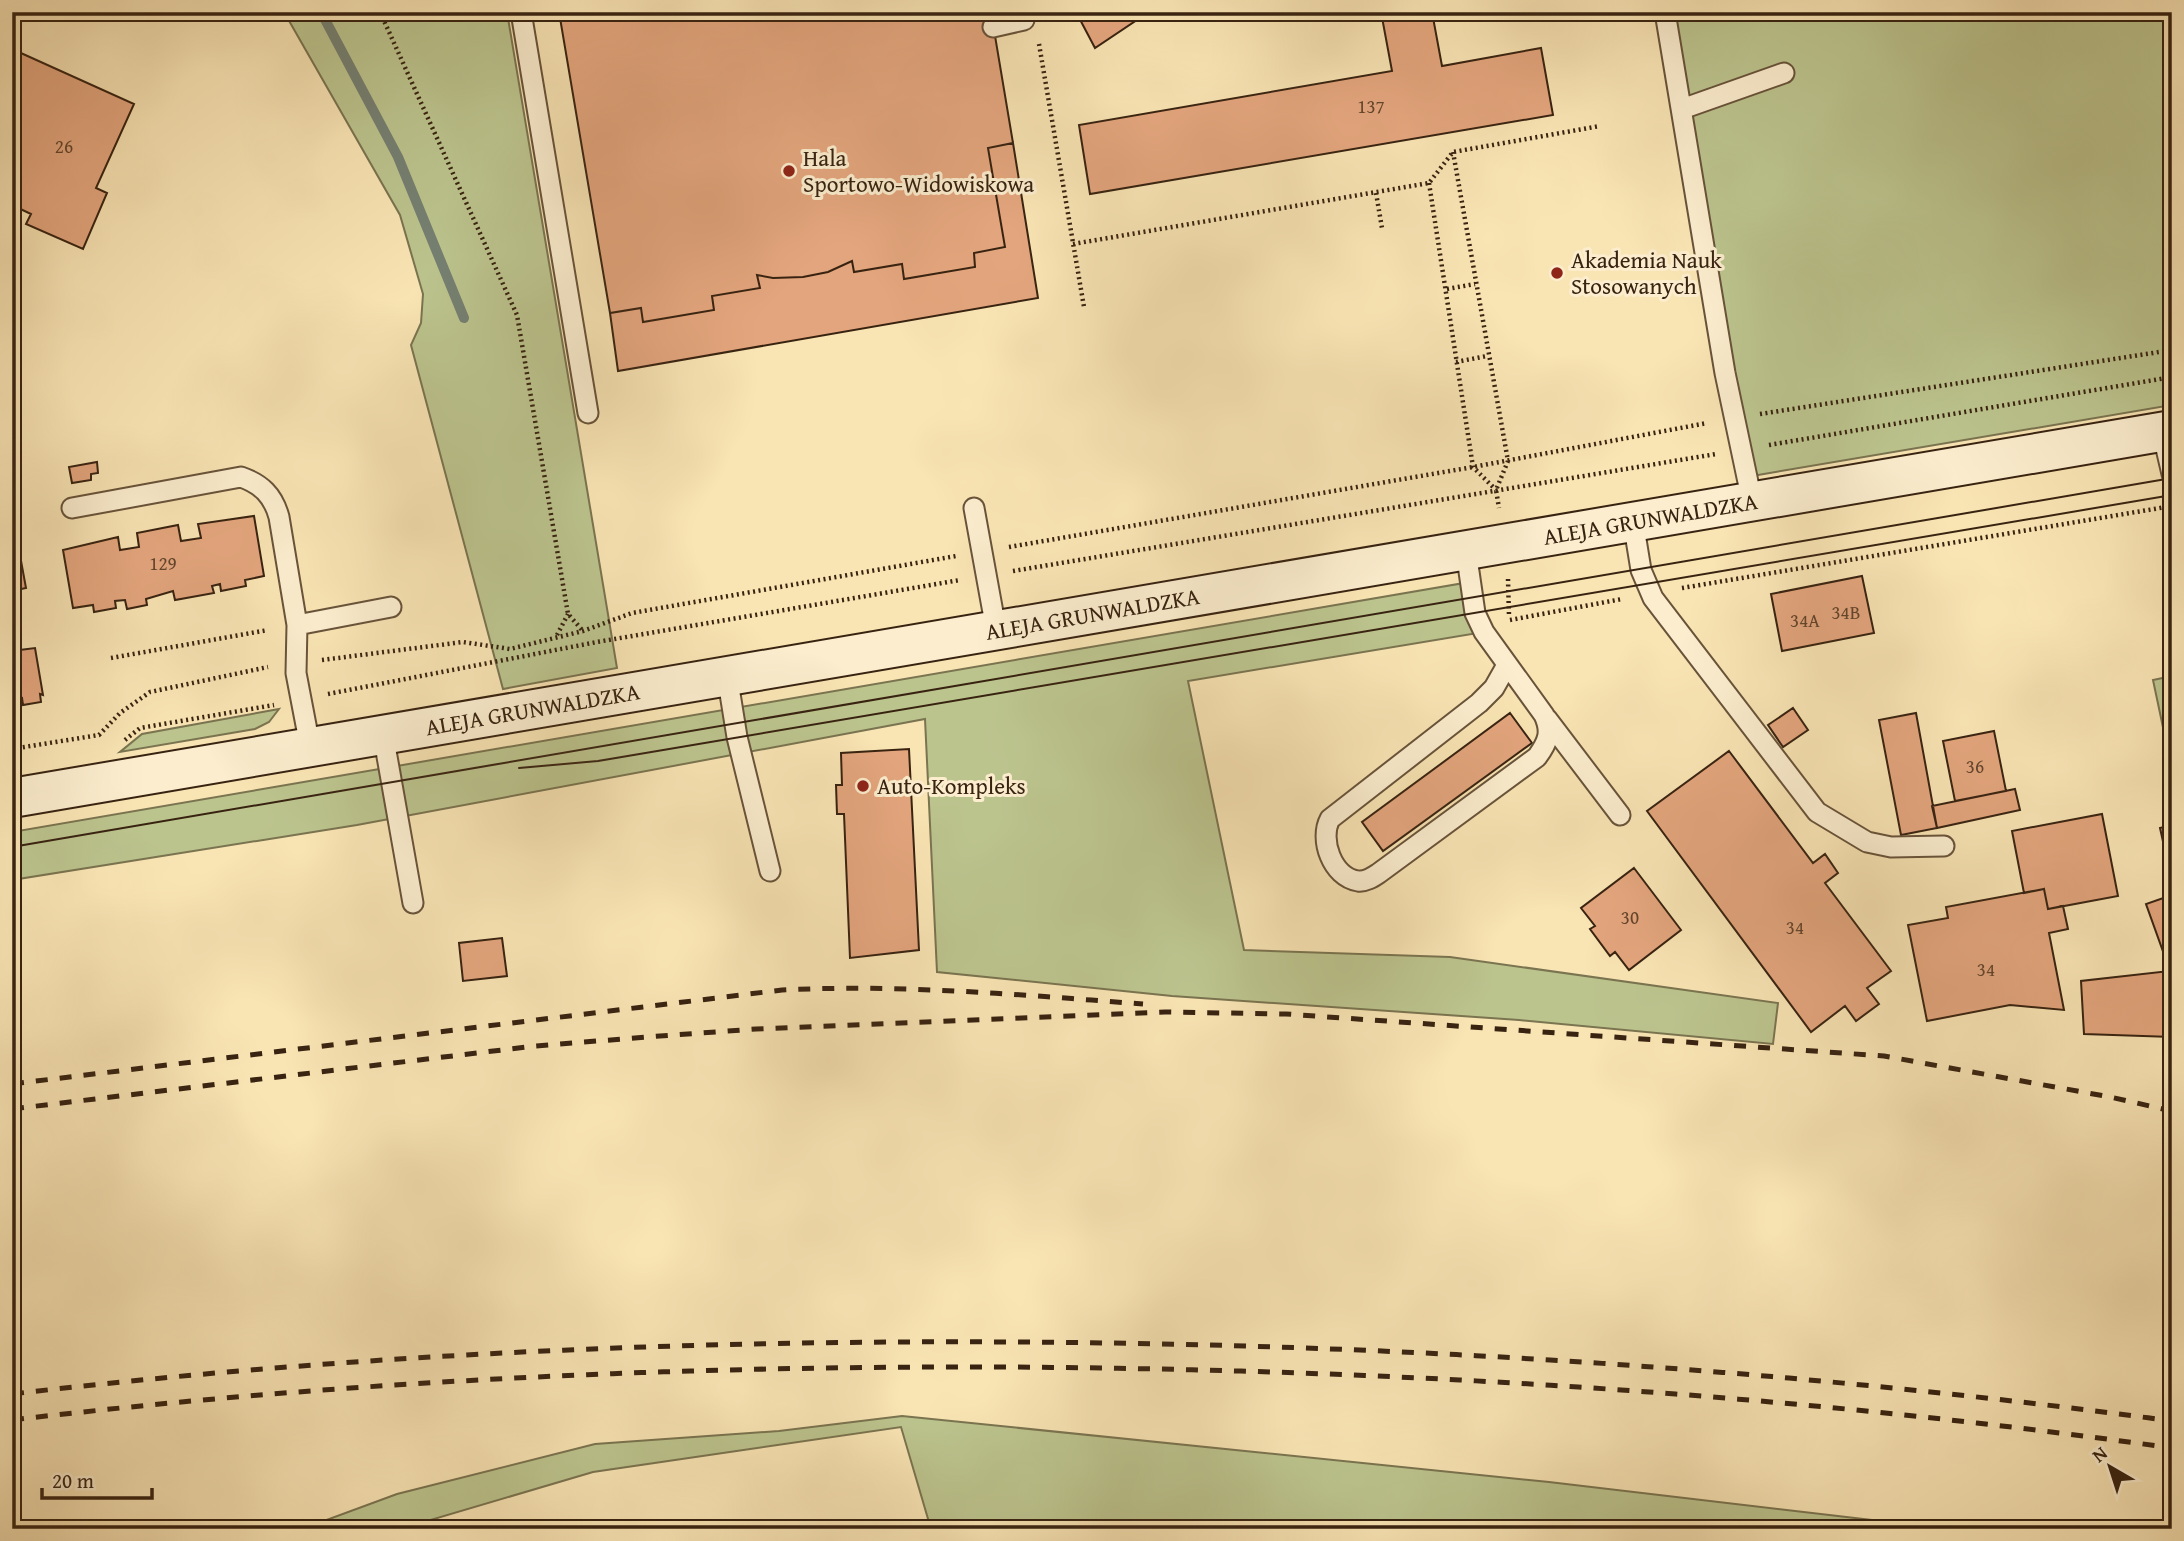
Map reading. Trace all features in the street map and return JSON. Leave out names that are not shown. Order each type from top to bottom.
[{"type":"main road","name":"ALEJA GRUNWALDZKA","points":[[12,798],[2167,430]]},
{"type":"lane","points":[[521,12],[589,413]]},
{"type":"lane","points":[[993,27],[1024,20],[1023,12]]},
{"type":"lane","points":[[1665,12],[1734,418],[1752,501]]},
{"type":"lane","points":[[1682,109],[1784,73]]},
{"type":"lane","points":[[2167,430],[2172,474]]},
{"type":"lane","points":[[72,508],[241,477],[253,481],[275,504],[288,626],[310,746]]},
{"type":"lane","points":[[974,508],[996,629]]},
{"type":"lane","points":[[1633,521],[1641,570],[1651,594],[1817,812],[1867,842],[1891,847],[1944,846]]},
{"type":"lane","points":[[1466,551],[1475,613],[1507,665],[1620,816]]},
{"type":"lane","points":[[288,626],[391,607]]},
{"type":"lane","points":[[1507,665],[1494,688],[1479,703],[1330,819],[1323,831],[1325,843],[1334,861],[1356,881],[1365,881],[1379,873],[1537,757],[1549,735],[1544,715]]},
{"type":"lane","points":[[727,675],[737,737],[770,870]]},
{"type":"lane","points":[[383,734],[413,903]]},
{"type":"path","points":[[380,12],[517,315],[568,614],[583,631]]},
{"type":"path","points":[[1040,49],[1084,307]]},
{"type":"path","points":[[1073,244],[1429,183],[1453,152],[1600,126]]},
{"type":"path","points":[[1453,152],[1487,356],[1508,461],[1496,490]]},
{"type":"path","points":[[1429,183],[1473,467],[1496,490]]},
{"type":"path","points":[[1376,192],[1382,228]]},
{"type":"path","points":[[1447,289],[1475,284]]},
{"type":"path","points":[[1007,548],[1508,461],[1734,418],[2172,350]]},
{"type":"path","points":[[1456,362],[1487,356]]},
{"type":"path","points":[[139,727],[301,700],[597,642],[2172,377]]},
{"type":"path","points":[[1509,620],[2172,506]]},
{"type":"path","points":[[12,749],[99,735],[120,713],[150,692],[296,664],[463,642],[510,649],[583,631],[632,613],[967,554]]},
{"type":"path","points":[[556,636],[568,614]]},
{"type":"path","points":[[111,658],[288,626]]},
{"type":"green space","points":[[284,12],[507,12],[617,668],[503,689],[411,345],[421,323],[423,294],[400,215]]},
{"type":"green space","points":[[1665,12],[2172,12],[2172,405],[1746,477]]},
{"type":"green space","points":[[1470,582],[1484,632],[1188,681],[1244,950],[1450,957],[1778,1003],[1773,1044],[1519,1020],[1172,996],[937,972],[925,719],[357,825],[12,880],[12,832]]},
{"type":"green space","points":[[2172,676],[2172,770],[2153,680]]},
{"type":"green space","points":[[279,709],[269,722],[255,729],[120,752],[142,734]]},
{"type":"green space","points":[[902,1416],[1549,1482],[1949,1529],[931,1529],[901,1427],[593,1472],[400,1529],[302,1529],[397,1494],[595,1444],[779,1431]]},
{"type":"building","name":"Hala Sportowo-Widowiskowa","points":[[559,12],[991,12],[1013,143],[988,148],[1005,247],[974,253],[975,267],[904,279],[902,264],[854,272],[852,261],[828,272],[803,277],[773,278],[757,275],[760,288],[712,296],[714,310],[643,322],[641,308],[610,313]]},
{"type":"building","points":[[1076,12],[1174,12],[1140,18],[1095,48]]},
{"type":"building","points":[[1381,12],[1432,12],[1442,66],[1541,48],[1553,115],[1090,194],[1079,125],[1392,71]]},
{"type":"building","points":[[12,49],[134,104],[96,188],[107,193],[83,249],[26,224],[31,214],[12,205]]},
{"type":"building","points":[[1013,143],[1038,298],[618,371],[610,313],[641,308],[643,322],[714,310],[712,296],[760,288],[757,275],[773,278],[803,277],[828,272],[852,261],[854,272],[902,264],[904,279],[975,267],[974,253],[1005,247],[988,148]]},
{"type":"building","points":[[97,462],[98,473],[91,474],[91,480],[72,483],[69,467]]},
{"type":"building","points":[[254,516],[264,576],[245,580],[246,586],[221,591],[220,584],[212,586],[214,593],[175,600],[173,591],[146,599],[147,605],[127,609],[125,600],[115,601],[116,608],[94,612],[93,605],[73,608],[63,550],[118,537],[120,550],[139,547],[137,533],[178,525],[181,541],[201,538],[198,524]]},
{"type":"building","points":[[17,539],[26,588],[12,591],[12,540]]},
{"type":"building","points":[[1862,576],[1874,633],[1782,651],[1771,594]]},
{"type":"building","points":[[35,648],[43,695],[40,694],[41,702],[23,705],[22,698],[12,700],[12,651]]},
{"type":"building","points":[[1793,708],[1808,730],[1783,747],[1768,725]]},
{"type":"building","points":[[1510,713],[1532,743],[1383,851],[1362,822]]},
{"type":"building","points":[[1916,713],[1937,828],[1901,835],[1879,720]]},
{"type":"building","points":[[1994,731],[2006,791],[1955,801],[1943,741]]},
{"type":"building","points":[[909,749],[919,950],[850,958],[844,814],[837,814],[836,785],[842,785],[841,753]]},
{"type":"building","points":[[1729,751],[1813,863],[1825,854],[1838,873],[1825,883],[1891,971],[1867,988],[1879,1004],[1856,1021],[1845,1006],[1811,1032],[1647,811]]},
{"type":"building","points":[[2015,789],[2020,810],[1937,828],[1932,806]]},
{"type":"building","points":[[2102,814],[2118,896],[2048,909],[2044,889],[2024,893],[2012,831]]},
{"type":"building","points":[[2172,825],[2172,882],[2160,828]]},
{"type":"building","points":[[1634,868],[1681,930],[1629,970],[1615,952],[1610,956],[1590,929],[1595,926],[1581,908]]},
{"type":"building","points":[[2044,889],[2048,909],[2063,906],[2068,929],[2049,933],[2064,1010],[2010,1005],[1927,1021],[1908,925],[1948,918],[1946,907]]},
{"type":"building","points":[[2172,895],[2172,1037],[2084,1034],[2081,981],[2170,971],[2146,904]]},
{"type":"building","points":[[502,938],[507,976],[463,981],[459,943]]},
{"type":"waterway","points":[[321,12],[398,157],[464,318]]},
{"type":"tram line","points":[[12,847],[2172,478]]},
{"type":"tram line","points":[[519,768],[598,761],[2172,495]]},
{"type":"railway","points":[[12,1084],[782,990],[918,989],[1143,1004]]},
{"type":"railway","points":[[12,1109],[535,1046],[756,1029],[1165,1012],[1286,1014],[1884,1056],[2110,1097],[2172,1111]]},
{"type":"railway","points":[[12,1394],[261,1369],[511,1353],[761,1344],[1011,1342],[1302,1348],[1593,1363],[1883,1387],[2172,1421]]},
{"type":"railway","points":[[12,1420],[259,1395],[506,1378],[753,1369],[1000,1367],[1294,1373],[1587,1388],[1880,1412],[2172,1448]]},
{"type":"place","name":"Hala Sportowo-Widowiskowa","points":[[789,171]]},
{"type":"place","name":"Akademia Nauk Stosowanych","points":[[1557,273]]},
{"type":"place","name":"Auto-Kompleks","points":[[863,786]]}]
